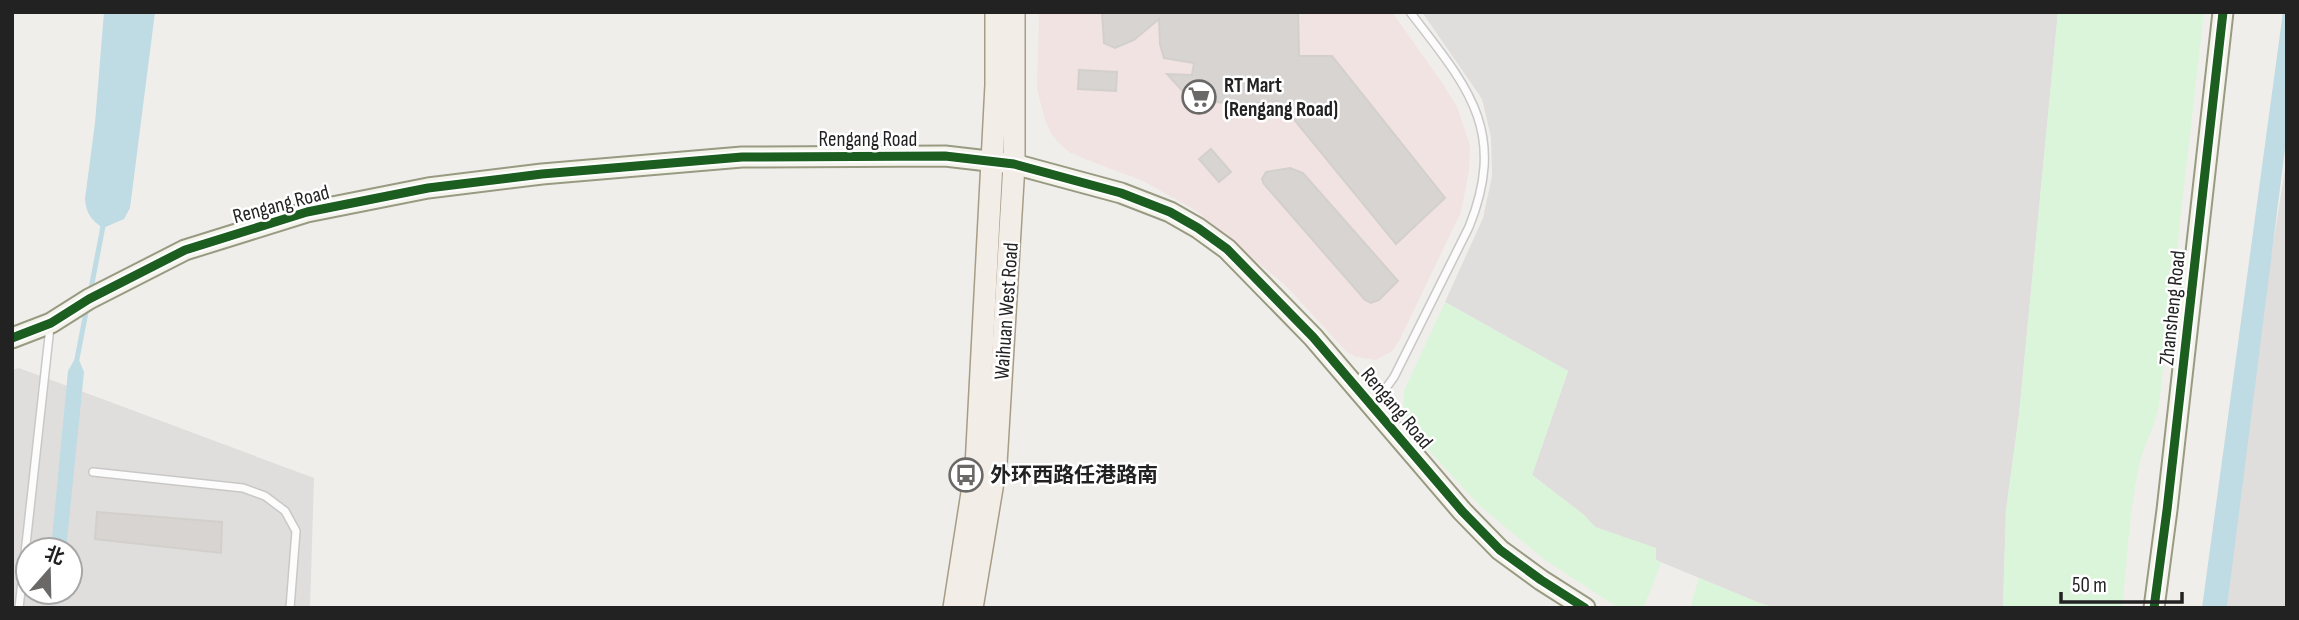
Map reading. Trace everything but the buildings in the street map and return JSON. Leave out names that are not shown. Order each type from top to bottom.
[{"type":"main road","name":"Waihuan West Road","points":[[954,608],[976,467],[996,85],[996,12]]},
{"type":"main road","name":"Waihuan West Road","points":[[972,608],[996,464],[1014,164],[1014,12]]},
{"type":"street","name":"Zhansheng Road","points":[[2154,608],[2223,12]]},
{"type":"street","name":"Rengang Road","points":[[12,338],[51,323],[89,299],[184,250],[307,212],[428,188],[542,174],[742,157],[945,156],[992,160],[1121,193],[1170,212],[1227,249],[1313,337],[1462,511],[1500,550],[1585,608]]},
{"type":"lane","points":[[1373,407],[1394,377],[1469,227],[1483,185],[1485,163],[1477,110],[1450,64],[1410,12]]},
{"type":"lane","points":[[19,608],[51,323]]},
{"type":"lane","points":[[93,472],[243,488],[265,496],[285,511],[296,531],[290,608]]},
{"type":"shaded area","points":[[1039,12],[1392,12],[1457,107],[1470,145],[1469,170],[1461,212],[1392,351],[1376,360],[1356,357],[1347,352],[1285,285],[1195,210],[1143,181],[1069,152],[1060,144],[1045,120],[1037,89]]},
{"type":"shaded area","points":[[1422,12],[2058,12],[2019,415],[2006,510],[2003,608],[1777,608],[1762,604],[1656,560],[1655,548],[1595,527],[1584,515],[1532,475],[1568,371],[1445,302],[1483,218],[1492,176],[1491,137],[1482,99]]},
{"type":"shaded area","points":[[2287,157],[2287,608],[2227,608],[2266,287]]},
{"type":"shaded area","points":[[19,368],[314,478],[310,608],[12,608],[12,370]]},
{"type":"green space","points":[[2058,12],[2204,12],[2159,404],[2141,458],[2136,484],[2122,608],[2003,608],[2006,510],[2019,415]]},
{"type":"green space","points":[[1445,302],[1568,371],[1532,475],[1584,515],[1595,527],[1656,548],[1656,560],[1661,563],[1642,608],[1619,608],[1545,560],[1480,506],[1412,432],[1404,416],[1404,391]]},
{"type":"green space","points":[[1699,578],[1762,604],[1777,608],[1690,608]]},
{"type":"water","points":[[104,12],[155,12],[130,208],[124,219],[103,228],[90,216],[85,199],[95,123]]},
{"type":"water","points":[[2283,12],[2287,12],[2287,133],[2227,608],[2202,608]]},
{"type":"water","points":[[77,355],[84,372],[67,536],[52,536],[68,371]]},
{"type":"waterway","points":[[90,294],[104,221]]},
{"type":"waterway","points":[[77,359],[87,307]]},
{"type":"cycle path","points":[[2154,608],[2223,12]]},
{"type":"cycle path","points":[[12,338],[51,323],[89,299],[185,250],[307,212],[428,188],[542,174],[742,157],[945,156],[1014,164],[1121,193],[1170,212],[1227,249],[1313,337],[1462,511],[1500,550],[1585,608]]},
{"type":"place","name":"RT Mart (Rengang Road)","points":[[1199,97]]},
{"type":"place","name":"外环西路任港路南","points":[[966,475]]}]
